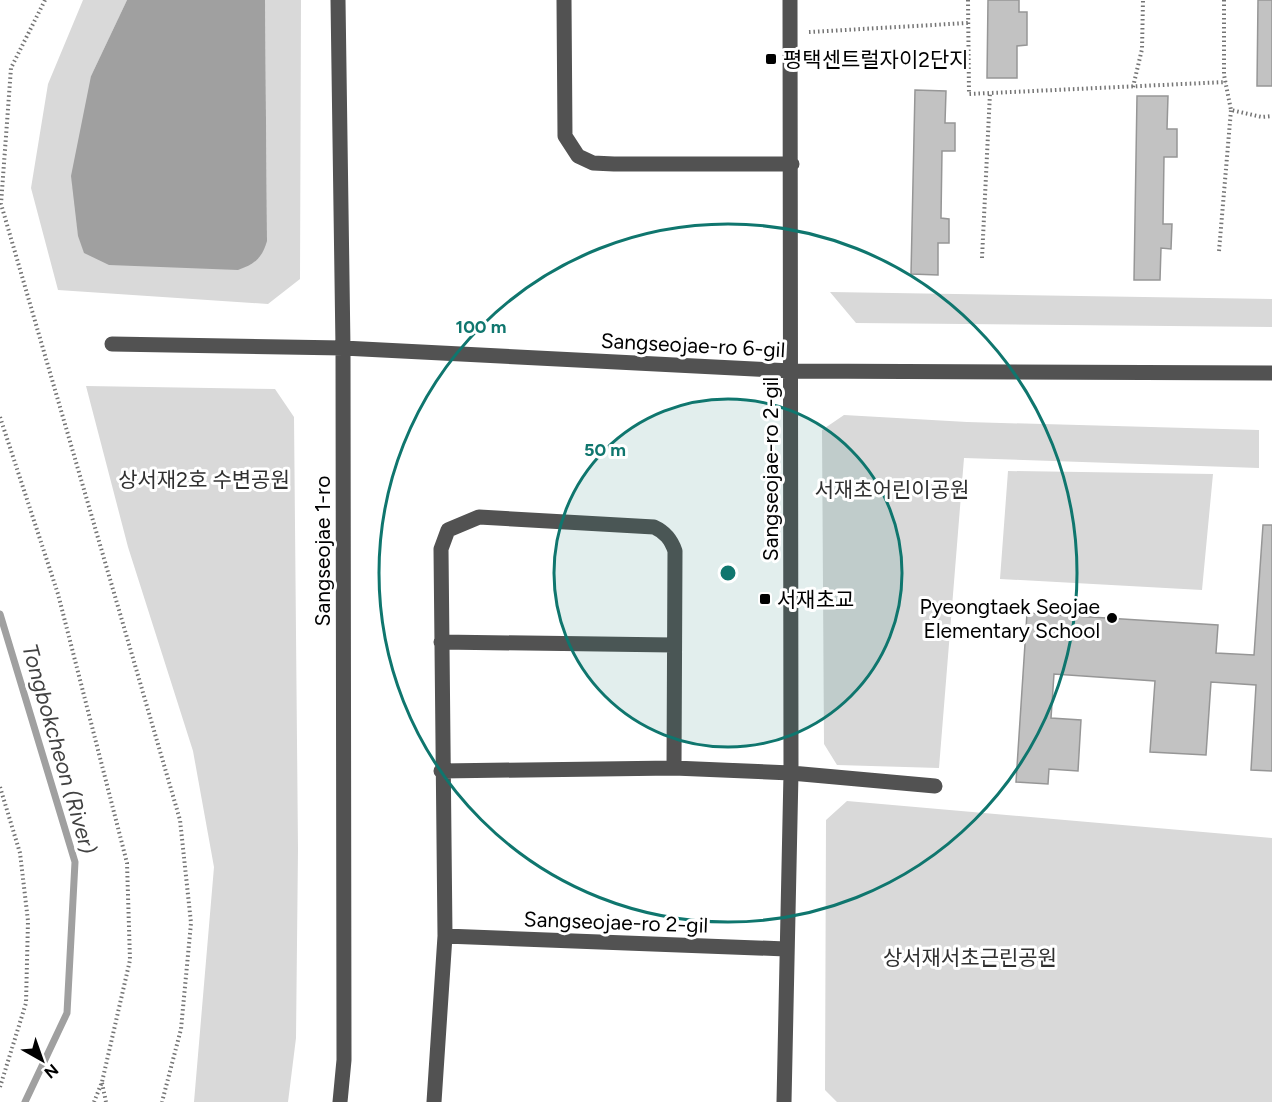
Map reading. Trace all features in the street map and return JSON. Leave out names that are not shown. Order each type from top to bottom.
[{"type":"street","name":"Sangseojae 1-ro","points":[[338,0],[343,348],[344,1060],[340,1102]]},
{"type":"street","points":[[564,0],[565,136],[578,156],[593,163],[614,164],[792,164]]},
{"type":"street","name":"Sangseojae-ro 2-gil","points":[[784,1102],[791,774],[790,0]]},
{"type":"street","name":"Sangseojae-ro 6-gil","points":[[112,344],[343,348],[791,371],[1272,373]]},
{"type":"street","points":[[434,1102],[445,936],[441,771],[441,549],[448,530],[461,522],[479,517],[654,527],[672,541],[675,551],[674,768]]},
{"type":"street","points":[[441,642],[673,645]]},
{"type":"street","points":[[441,771],[674,768],[791,774],[934,786]]},
{"type":"street","name":"Sangseojae-ro 2-gil","points":[[445,936],[786,949]]},
{"type":"path","points":[[45,0],[11,68],[1,204],[180,820],[191,923],[181,1029],[162,1102]]},
{"type":"path","points":[[968,0],[969,94],[1226,82]]},
{"type":"path","points":[[1133,87],[1142,49],[1143,0]]},
{"type":"path","points":[[1219,251],[1230,110],[1226,82],[1224,0]]},
{"type":"path","points":[[790,33],[968,23]]},
{"type":"path","points":[[982,258],[990,93]]},
{"type":"path","points":[[1230,110],[1262,117],[1272,116]]},
{"type":"path","points":[[0,417],[58,594],[127,863],[130,960],[102,1082],[94,1102]]},
{"type":"path","points":[[0,788],[20,852],[28,921],[26,1003],[0,1087]]},
{"type":"path","points":[[102,1082],[106,1102]]},
{"type":"green space","points":[[83,0],[127,0],[91,76],[267,241],[265,0],[301,0],[300,279],[268,304],[58,290],[31,188],[48,84]]},
{"type":"green space","points":[[830,292],[1272,299],[1272,327],[856,323]]},
{"type":"green space","name":"상서재2호 수변공원","points":[[86,386],[275,389],[294,417],[298,849],[296,1038],[288,1102],[194,1102],[214,867],[193,751],[128,547]]},
{"type":"green space","name":"서재초어린이공원","points":[[844,415],[967,422],[1259,430],[1259,468],[964,458],[939,768],[837,765],[824,744],[822,430]]},
{"type":"green space","points":[[1008,471],[1213,474],[1202,590],[1000,579]]},
{"type":"green space","name":"상서재서초근린공원","points":[[847,801],[1272,838],[1272,1102],[837,1102],[825,1090],[826,820]]},
{"type":"shaded area","points":[[127,0],[265,0],[267,241],[260,256],[244,268],[238,270],[109,265],[84,253],[78,236],[71,176],[91,76]]},
{"type":"building","points":[[988,0],[1019,0],[1019,12],[1027,12],[1027,45],[1017,46],[1017,78],[987,78]]},
{"type":"building","points":[[1258,0],[1272,0],[1272,86],[1257,86]]},
{"type":"building","points":[[915,90],[946,91],[945,123],[955,123],[955,151],[942,151],[941,218],[949,219],[949,243],[938,243],[938,275],[911,274]]},
{"type":"building","points":[[1137,96],[1168,96],[1167,129],[1177,129],[1177,157],[1164,157],[1163,224],[1172,224],[1171,249],[1161,248],[1160,280],[1134,280]]},
{"type":"building","points":[[1263,525],[1272,525],[1272,771],[1251,770],[1256,685],[1211,682],[1206,755],[1150,752],[1155,681],[1054,674],[1051,718],[1081,720],[1078,771],[1049,769],[1048,784],[1016,782],[1027,613],[1218,625],[1216,653],[1254,655]]},
{"type":"waterway","name":"Tongbokcheon (River)","points":[[0,614],[75,862],[67,1013],[25,1102]]},
{"type":"place","name":"평택센트럴자이2단지","points":[[771,59]]},
{"type":"place","name":"서재초교","points":[[765,599]]},
{"type":"place","name":"Pyeongtaek Seojae Elementary School","points":[[1112,618]]}]
